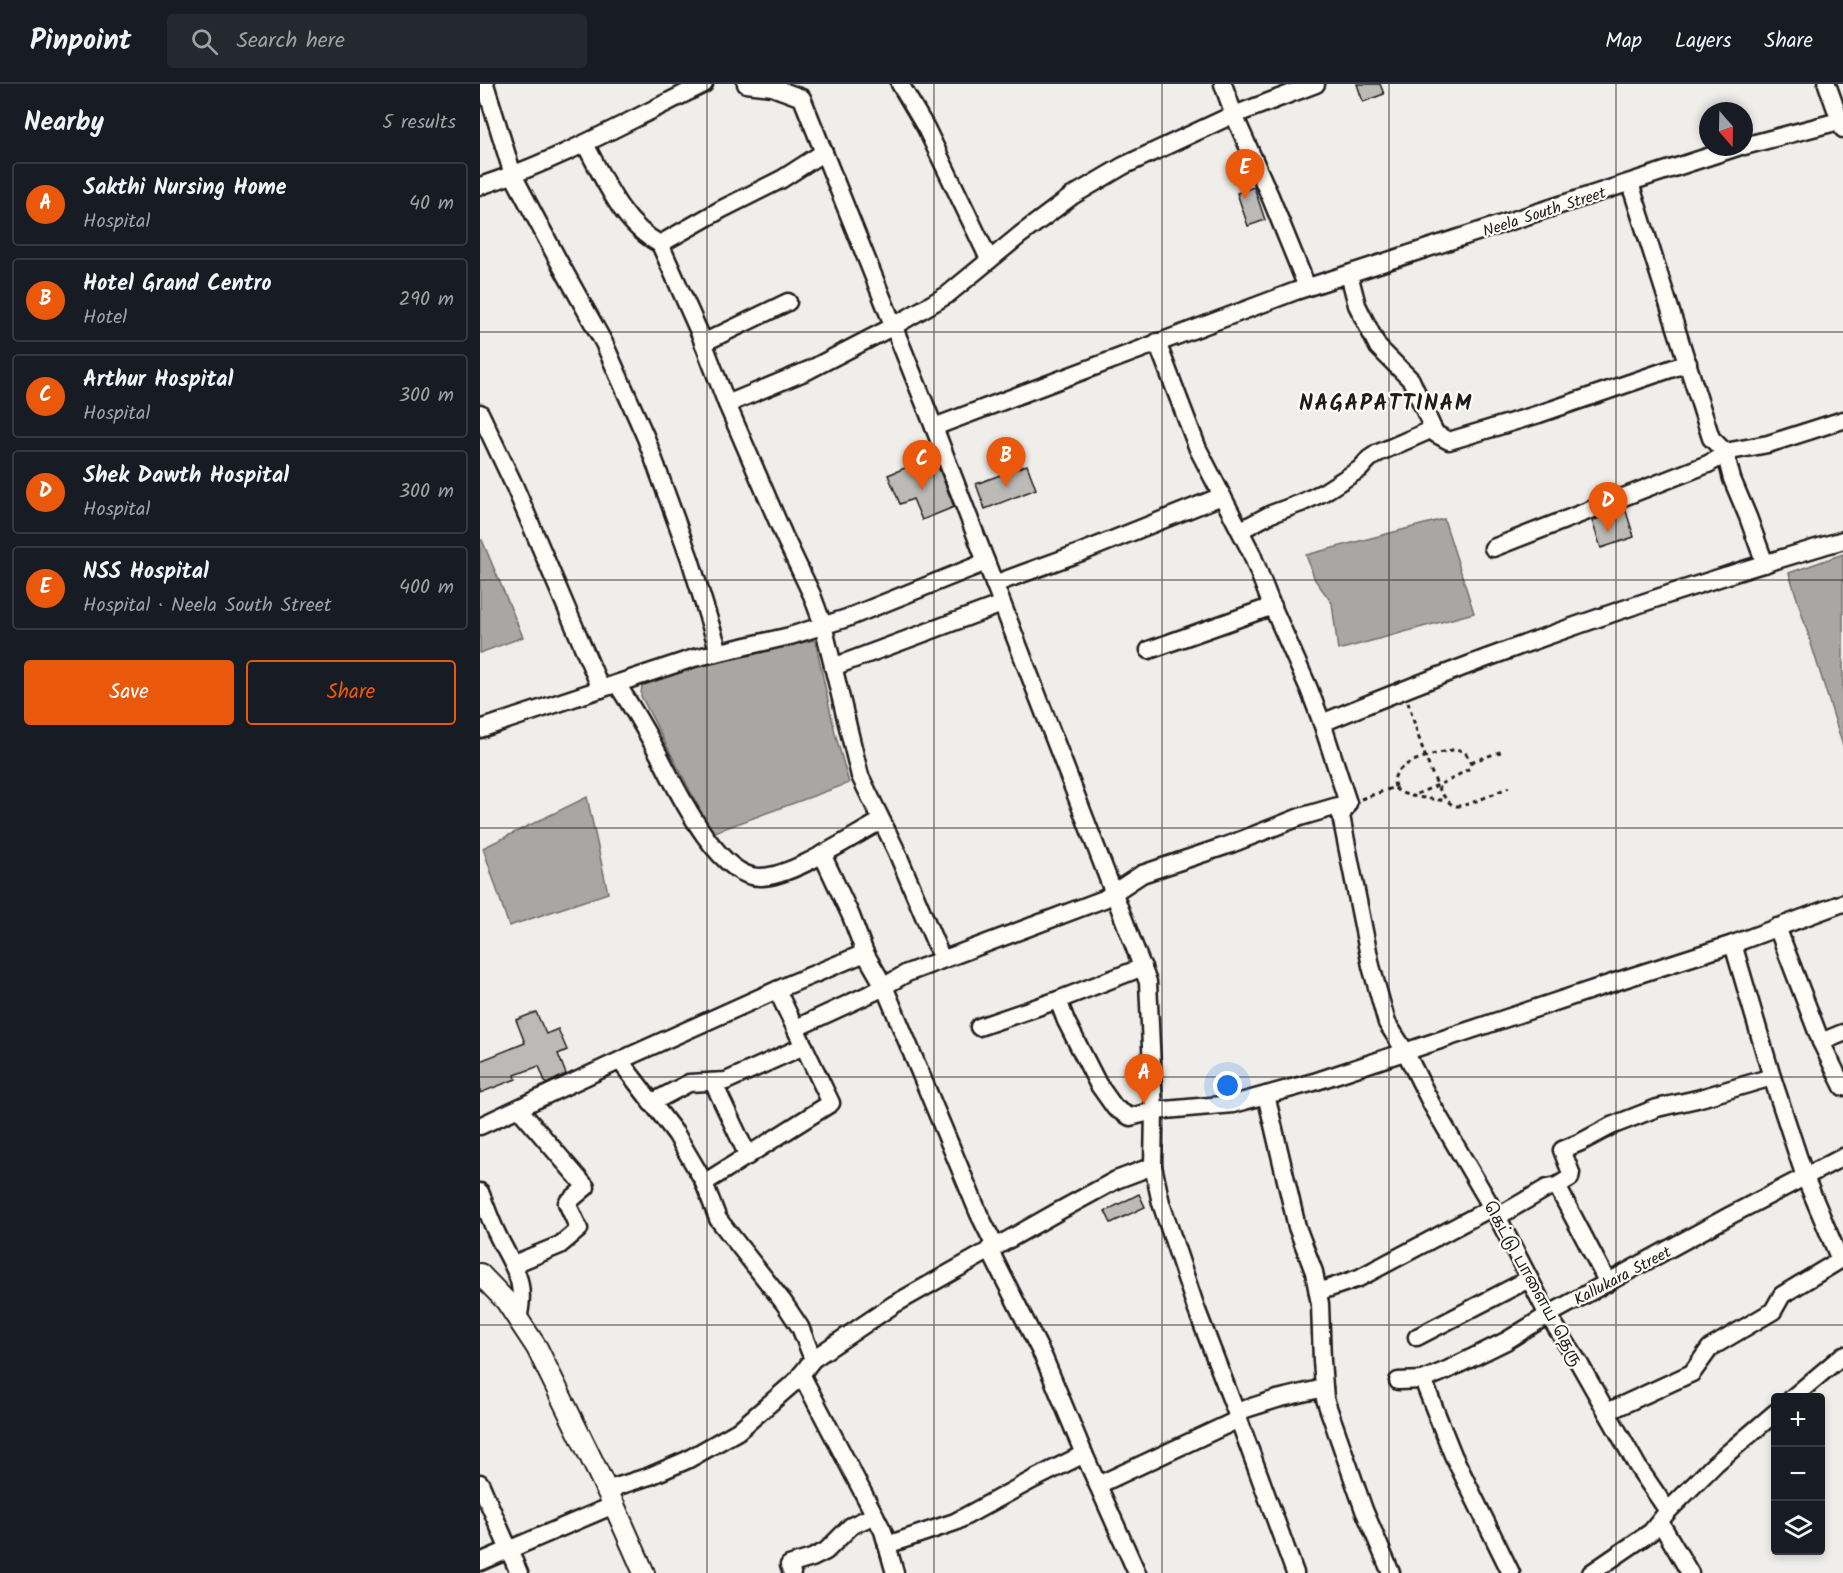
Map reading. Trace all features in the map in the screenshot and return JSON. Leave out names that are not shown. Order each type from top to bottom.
[{"type":"main road","points":[[480,1274],[506,1301],[537,1348],[644,1573]]},
{"type":"street","points":[[485,84],[513,175],[604,343],[646,438],[690,559],[719,652]]},
{"type":"street","points":[[480,186],[513,175],[585,144],[704,84]]},
{"type":"street","points":[[746,84],[772,87],[802,98],[934,427],[1143,967],[1148,982],[1154,1111],[1153,1166],[1161,1203],[1192,1298],[1238,1415],[1295,1573]]},
{"type":"street","points":[[792,94],[810,84]]},
{"type":"street","points":[[900,84],[926,128],[990,259]]},
{"type":"street","points":[[1223,84],[1307,287]]},
{"type":"street","points":[[727,404],[809,370],[894,326],[947,295],[1072,196],[1123,166],[1234,115],[1316,84]]},
{"type":"street","points":[[1753,144],[1842,124],[1827,84]]},
{"type":"street","points":[[585,144],[628,219],[645,236],[660,244],[727,404],[812,595],[823,625],[860,776],[896,850],[942,958]]},
{"type":"street","points":[[660,244],[782,179],[824,152]]},
{"type":"street","name":"Neela South Street","points":[[934,427],[1307,287],[1711,156]]},
{"type":"street","points":[[1630,183],[1711,438],[1725,452],[1732,480],[1765,564]]},
{"type":"street","points":[[1348,274],[1357,305],[1378,347],[1411,380],[1436,434],[1449,441],[1688,363]]},
{"type":"street","points":[[703,343],[788,302]]},
{"type":"street","points":[[796,1028],[942,958],[1104,899],[1142,874],[1231,844],[1300,817],[1348,803],[1322,723],[1241,530],[1198,448],[1158,342]]},
{"type":"street","points":[[480,413],[609,686],[640,721],[698,827],[714,849],[740,870],[751,876],[760,877],[788,870],[810,861],[881,821]]},
{"type":"street","points":[[1493,548],[1708,464],[1725,452],[1768,444],[1843,420]]},
{"type":"street","points":[[1241,530],[1271,514],[1324,492],[1360,469],[1378,453],[1433,429]]},
{"type":"street","points":[[994,584],[1082,552],[1222,496]]},
{"type":"street","points":[[1322,723],[1512,648],[1725,576],[1843,540]]},
{"type":"street","points":[[480,729],[694,658],[790,636],[847,618],[986,562]]},
{"type":"street","points":[[832,667],[1002,604]]},
{"type":"street","points":[[1149,650],[1273,606]]},
{"type":"street","name":"கெட்டு பாளைய தெரு","points":[[1348,803],[1341,816],[1371,966],[1388,1023],[1494,1212],[1548,1315],[1638,1467],[1690,1573]]},
{"type":"street","points":[[822,854],[851,916],[865,953],[884,986],[992,1248],[1044,1358],[1137,1573]]},
{"type":"street","points":[[1058,1000],[1083,1057],[1098,1084],[1115,1108],[1130,1117],[1154,1111],[1233,1104],[1314,1082],[1733,944],[1843,903]]},
{"type":"street","points":[[1777,927],[1821,1042],[1843,1087]]},
{"type":"street","points":[[1607,1412],[1692,1373],[1710,1348],[1773,1311],[1782,1295],[1840,1260],[1805,1177],[1772,1077],[1733,944]]},
{"type":"street","points":[[480,1126],[620,1060],[865,953]]},
{"type":"street","points":[[979,1027],[1143,967]]},
{"type":"street","points":[[705,1183],[831,1103],[777,990]]},
{"type":"street","points":[[1821,1042],[1843,1033]]},
{"type":"street","points":[[651,1103],[689,1083],[726,1081],[804,1046]]},
{"type":"street","points":[[620,1060],[675,1134],[705,1183],[718,1219],[800,1327],[813,1359]]},
{"type":"street","points":[[1318,1292],[1359,1278],[1494,1212],[1547,1188],[1557,1186],[1570,1178],[1571,1173],[1562,1150],[1611,1126],[1657,1108],[1772,1077]]},
{"type":"street","points":[[713,1082],[748,1156]]},
{"type":"street","points":[[1266,1095],[1297,1227],[1314,1272],[1318,1292],[1325,1399],[1364,1510],[1391,1573]]},
{"type":"street","points":[[514,1264],[560,1245],[579,1229],[567,1203],[586,1186],[519,1109]]},
{"type":"street","name":"Kallukara Street","points":[[1398,1381],[1423,1380],[1506,1341],[1548,1315],[1843,1157]]},
{"type":"street","points":[[480,1562],[509,1550],[650,1476],[687,1460],[738,1431],[797,1380],[813,1359],[893,1305],[1116,1180],[1153,1166]]},
{"type":"street","points":[[1557,1186],[1608,1283]]},
{"type":"street","points":[[480,1192],[498,1235],[514,1264],[522,1289],[522,1305],[518,1319]]},
{"type":"street","points":[[1418,1337],[1529,1279]]},
{"type":"street","points":[[1798,1393],[1843,1355]]},
{"type":"street","points":[[801,1374],[883,1531],[895,1573]]},
{"type":"street","points":[[1423,1380],[1453,1455],[1511,1573]]},
{"type":"street","points":[[1098,1485],[1238,1415],[1277,1399],[1324,1388]]},
{"type":"street","points":[[1591,1573],[1652,1533],[1664,1516],[1715,1464],[1771,1416]]},
{"type":"street","points":[[887,1545],[955,1522],[1084,1454]]},
{"type":"street","points":[[480,1483],[519,1573]]},
{"type":"street","points":[[792,1573],[789,1565],[826,1551],[851,1526],[875,1515]]},
{"type":"path","points":[[1404,689],[1426,758],[1437,786],[1447,802]]},
{"type":"path","points":[[1412,796],[1437,786],[1470,768],[1471,762],[1465,752],[1456,749],[1414,761],[1400,768],[1394,777],[1395,787],[1399,792],[1412,796],[1447,802],[1455,806],[1509,787]]},
{"type":"path","points":[[1471,762],[1503,751]]},
{"type":"path","points":[[1348,803],[1395,787]]},
{"type":"shaded area","points":[[1444,519],[1474,613],[1338,650],[1332,603],[1315,580],[1306,555]]},
{"type":"shaded area","points":[[480,540],[482,540],[523,637],[480,653]]},
{"type":"shaded area","points":[[1843,554],[1843,746],[1789,573]]},
{"type":"shaded area","points":[[815,640],[835,733],[849,783],[712,833],[641,696],[642,684],[707,664]]},
{"type":"shaded area","points":[[587,797],[608,893],[509,926],[483,848]]},
{"type":"building","points":[[1357,84],[1380,84],[1384,94],[1363,102]]},
{"type":"building","points":[[1254,187],[1265,220],[1248,226],[1237,193]]},
{"type":"building","points":[[934,456],[954,507],[922,520],[913,499],[900,504],[888,475]]},
{"type":"building","points":[[1027,465],[1036,489],[985,509],[976,484]]},
{"type":"building","points":[[1625,508],[1634,537],[1601,548],[1592,521]]},
{"type":"building","points":[[536,1012],[546,1034],[558,1029],[567,1050],[558,1054],[566,1074],[546,1084],[539,1066],[515,1075],[516,1079],[480,1093],[480,1061],[525,1043],[516,1020]]},
{"type":"building","points":[[1139,1194],[1145,1207],[1111,1223],[1105,1211]]},
{"type":"place","name":"NSS Hospital","points":[[1245,199]]},
{"type":"place","name":"Hotel Grand Centro","points":[[1006,487]]},
{"type":"place","name":"Arthur Hospital","points":[[922,490]]},
{"type":"place","name":"Shek Dawth Hospital","points":[[1608,532]]},
{"type":"place","name":"Sakthi Nursing Home","points":[[1144,1104]]},
{"type":"district","name":"NAGAPATTINAM","points":[[1386,402]]}]
